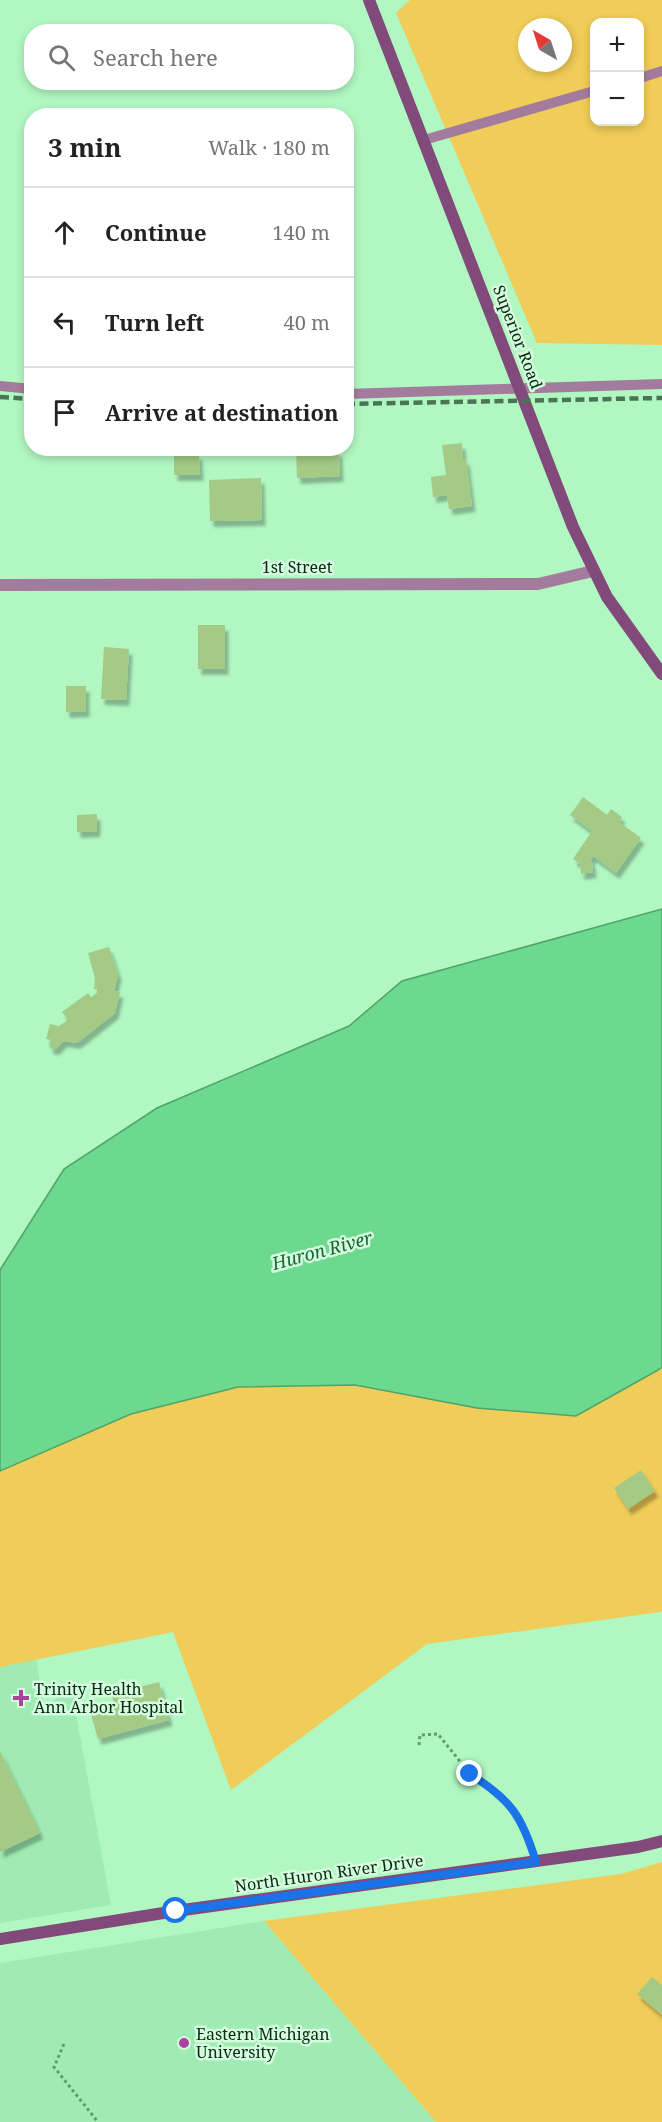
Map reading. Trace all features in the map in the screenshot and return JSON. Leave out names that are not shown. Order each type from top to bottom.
[{"type":"main road","name":"Superior Road","points":[[369,0],[560,492],[594,571],[607,597],[662,674]]},
{"type":"main road","name":"North Huron River Drive","points":[[0,1939],[176,1911],[638,1847],[662,1841]]},
{"type":"street","name":"1st Street","points":[[0,585],[538,584],[594,571]]},
{"type":"lane","points":[[644,76],[662,71]]},
{"type":"lane","points":[[424,140],[590,92]]},
{"type":"lane","points":[[354,394],[662,384]]},
{"type":"lane","points":[[0,386],[24,388]]},
{"type":"path","points":[[420,1744],[420,1736],[438,1734],[470,1774],[511,1806],[526,1831],[536,1862]]},
{"type":"path","points":[[64,2044],[54,2067],[98,2122]]},
{"type":"shaded area","points":[[410,0],[662,0],[662,345],[537,343],[396,13]]},
{"type":"shaded area","points":[[662,1367],[662,1611],[660,1612],[427,1644],[231,1790],[173,1632],[0,1667],[0,1471],[131,1414],[238,1387],[355,1385],[477,1408],[576,1416]]},
{"type":"shaded area","name":"Trinity Health Ann Arbor Hospital","points":[[6,1469],[44,1708],[71,1687],[111,1905],[0,1923],[0,1471]]},
{"type":"shaded area","points":[[662,1862],[662,2122],[436,2122],[264,1921],[621,1874]]},
{"type":"shaded area","name":"Eastern Michigan University","points":[[264,1921],[436,2122],[0,2122],[0,1963]]},
{"type":"water","name":"Huron River","points":[[662,909],[662,1367],[576,1416],[477,1408],[355,1385],[238,1387],[131,1414],[0,1471],[0,1270],[64,1169],[157,1108],[349,1026],[402,981]]},
{"type":"building","points":[[462,443],[472,506],[449,509],[447,495],[433,497],[431,477],[446,475],[442,445]]},
{"type":"building","points":[[174,456],[199,456],[200,475],[174,475]]},
{"type":"building","points":[[296,456],[339,456],[340,476],[297,478]]},
{"type":"building","points":[[261,478],[262,520],[210,521],[209,480]]},
{"type":"building","points":[[198,625],[225,625],[225,669],[198,669]]},
{"type":"building","points":[[104,647],[129,649],[126,700],[101,699]]},
{"type":"building","points":[[66,686],[86,686],[86,711],[66,712]]},
{"type":"building","points":[[583,797],[607,815],[611,809],[622,817],[619,822],[641,838],[616,873],[593,856],[590,861],[593,872],[581,874],[580,864],[573,859],[592,831],[570,815]]},
{"type":"building","points":[[97,814],[97,831],[77,832],[77,815]]},
{"type":"building","points":[[109,947],[118,975],[114,991],[120,992],[115,1013],[77,1043],[64,1041],[56,1049],[52,1049],[49,1046],[51,1040],[46,1039],[50,1024],[59,1026],[68,1020],[62,1012],[88,993],[91,997],[97,993],[97,989],[94,989],[95,978],[88,953]]},
{"type":"building","points":[[641,1470],[655,1491],[628,1509],[614,1488]]},
{"type":"building","points":[[159,1682],[169,1720],[98,1739],[90,1711],[114,1705],[112,1694]]},
{"type":"building","points":[[0,1751],[40,1833],[0,1852]]},
{"type":"building","points":[[652,1977],[662,1985],[662,2015],[637,1994]]},
{"type":"railway","points":[[0,397],[24,398]]},
{"type":"railway","points":[[354,404],[662,398]]},
{"type":"place","name":"Trinity Health Ann Arbor Hospital","points":[[21,1698]]},
{"type":"place","name":"Eastern Michigan University","points":[[184,2043]]},
{"type":"route","points":[[176,1911],[536,1862],[526,1831],[511,1806],[470,1774]]}]
